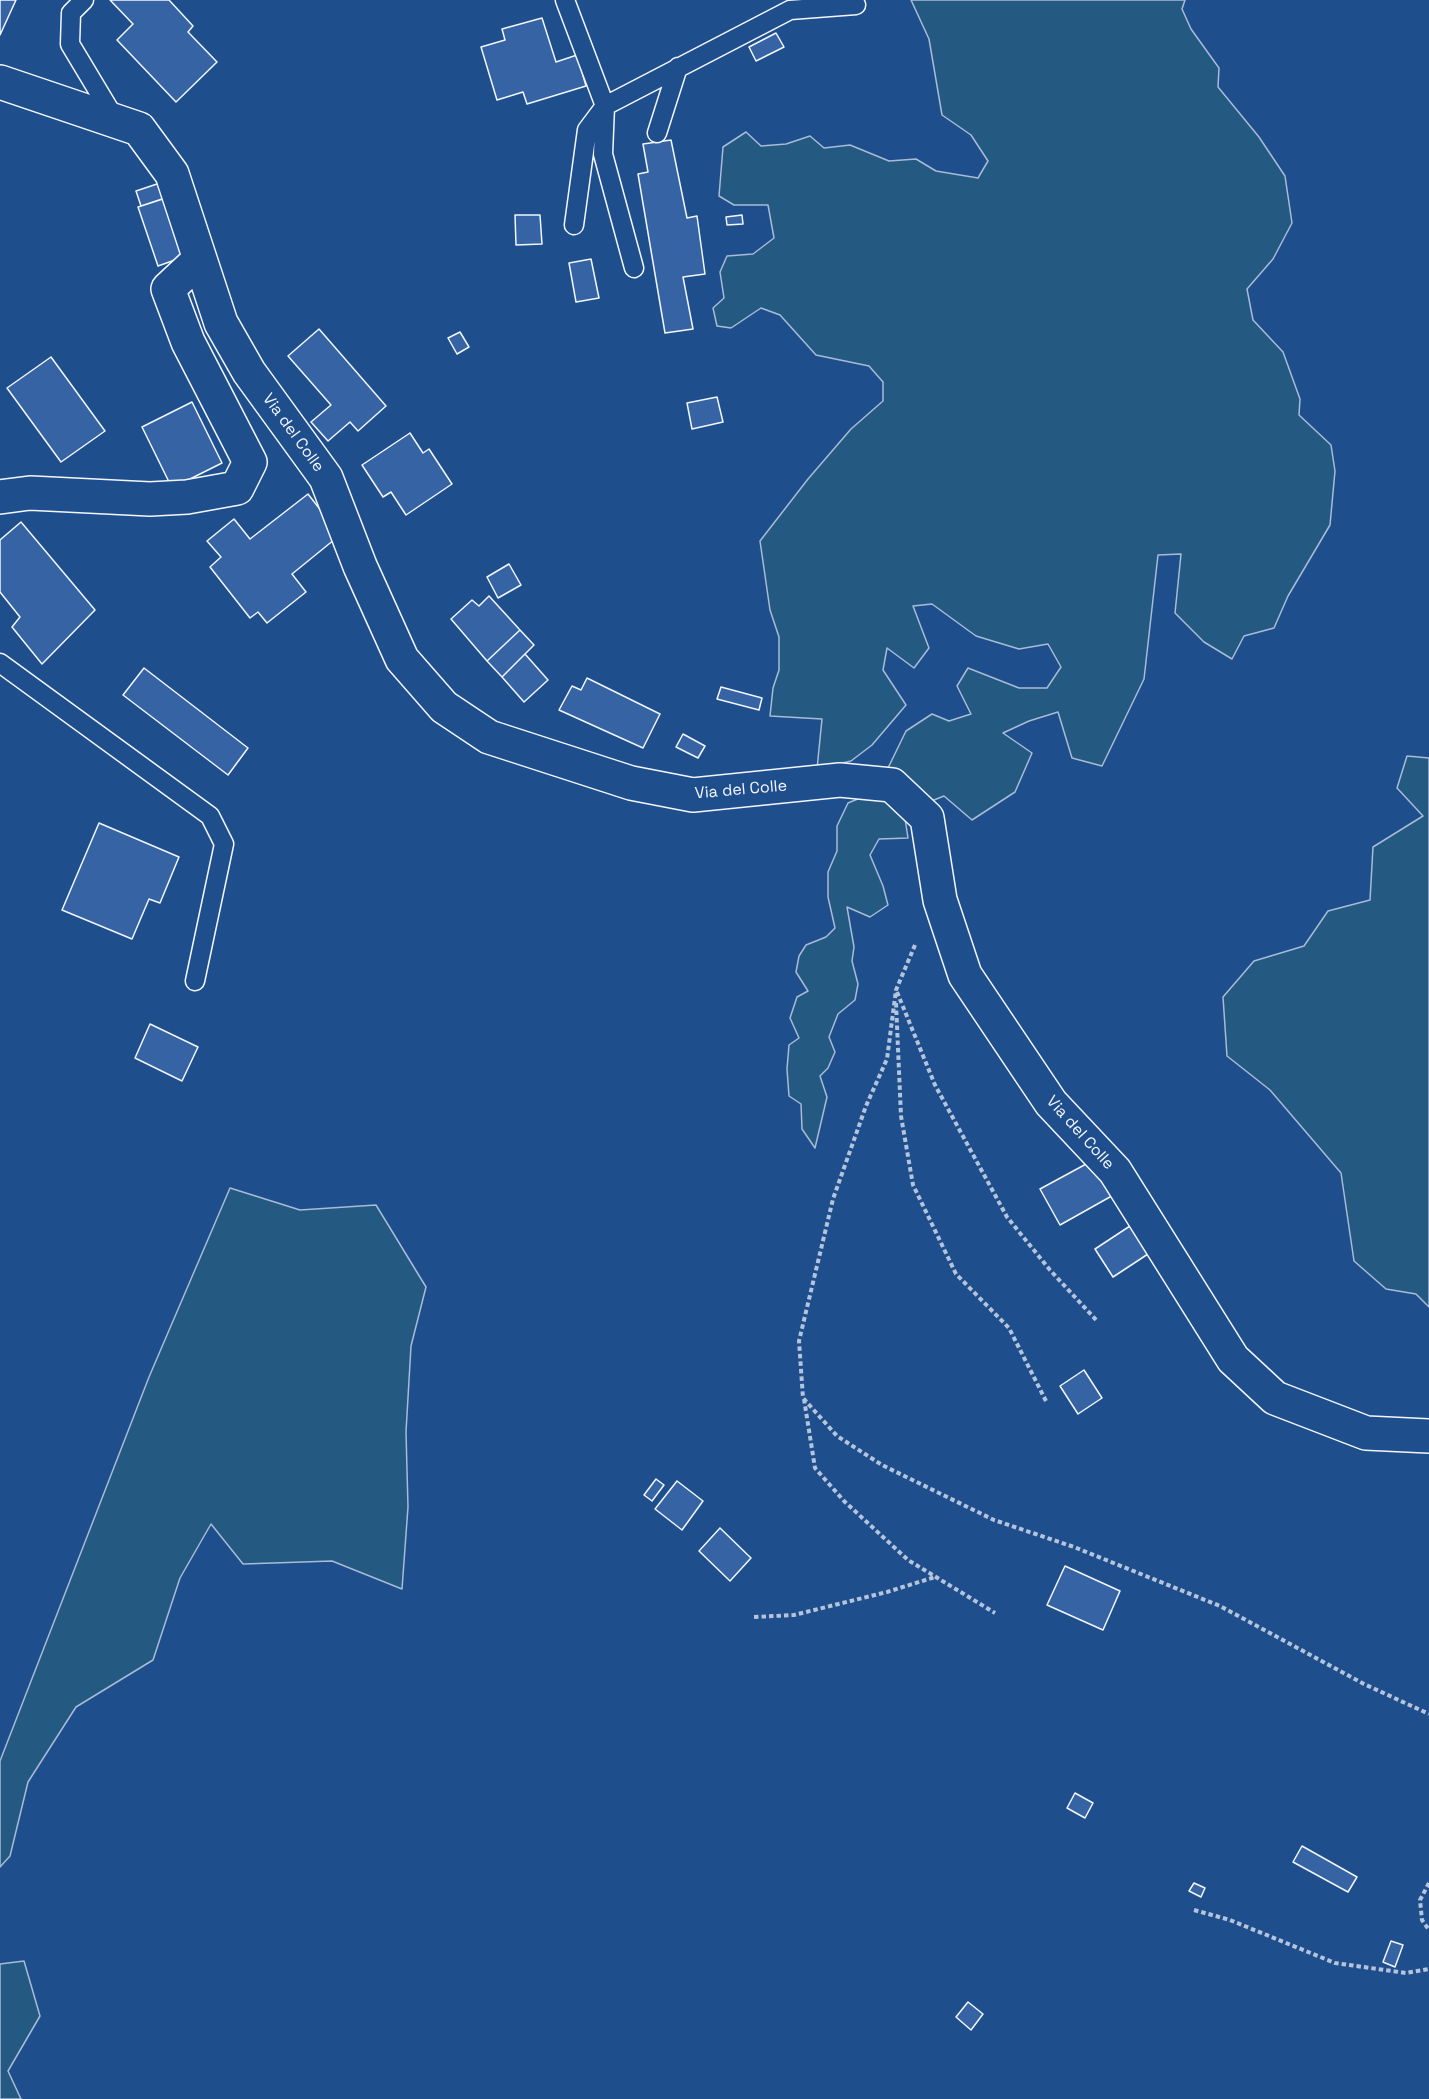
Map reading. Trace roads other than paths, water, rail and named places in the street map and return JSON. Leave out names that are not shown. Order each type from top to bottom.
[{"type":"street","name":"Via del Colle","points":[[0,82],[139,129],[172,174],[221,323],[249,372],[326,478],[360,566],[402,659],[444,707],[489,737],[631,783],[693,795],[840,780],[892,785],[927,818],[940,900],[965,975],[1051,1103],[1115,1171],[1233,1359],[1275,1398],[1366,1433],[1429,1436]]},
{"type":"street","points":[[0,497],[30,494],[150,499],[187,497],[237,488],[250,462],[188,342],[168,289],[199,260]]},
{"type":"lane","points":[[84,0],[71,13],[70,44],[116,122]]},
{"type":"lane","points":[[565,0],[604,106],[603,154],[634,268]]},
{"type":"lane","points":[[574,225],[587,130],[604,106],[790,10],[856,5]]},
{"type":"lane","points":[[657,133],[678,67]]},
{"type":"lane","points":[[0,663],[210,816],[224,844],[195,981]]}]
